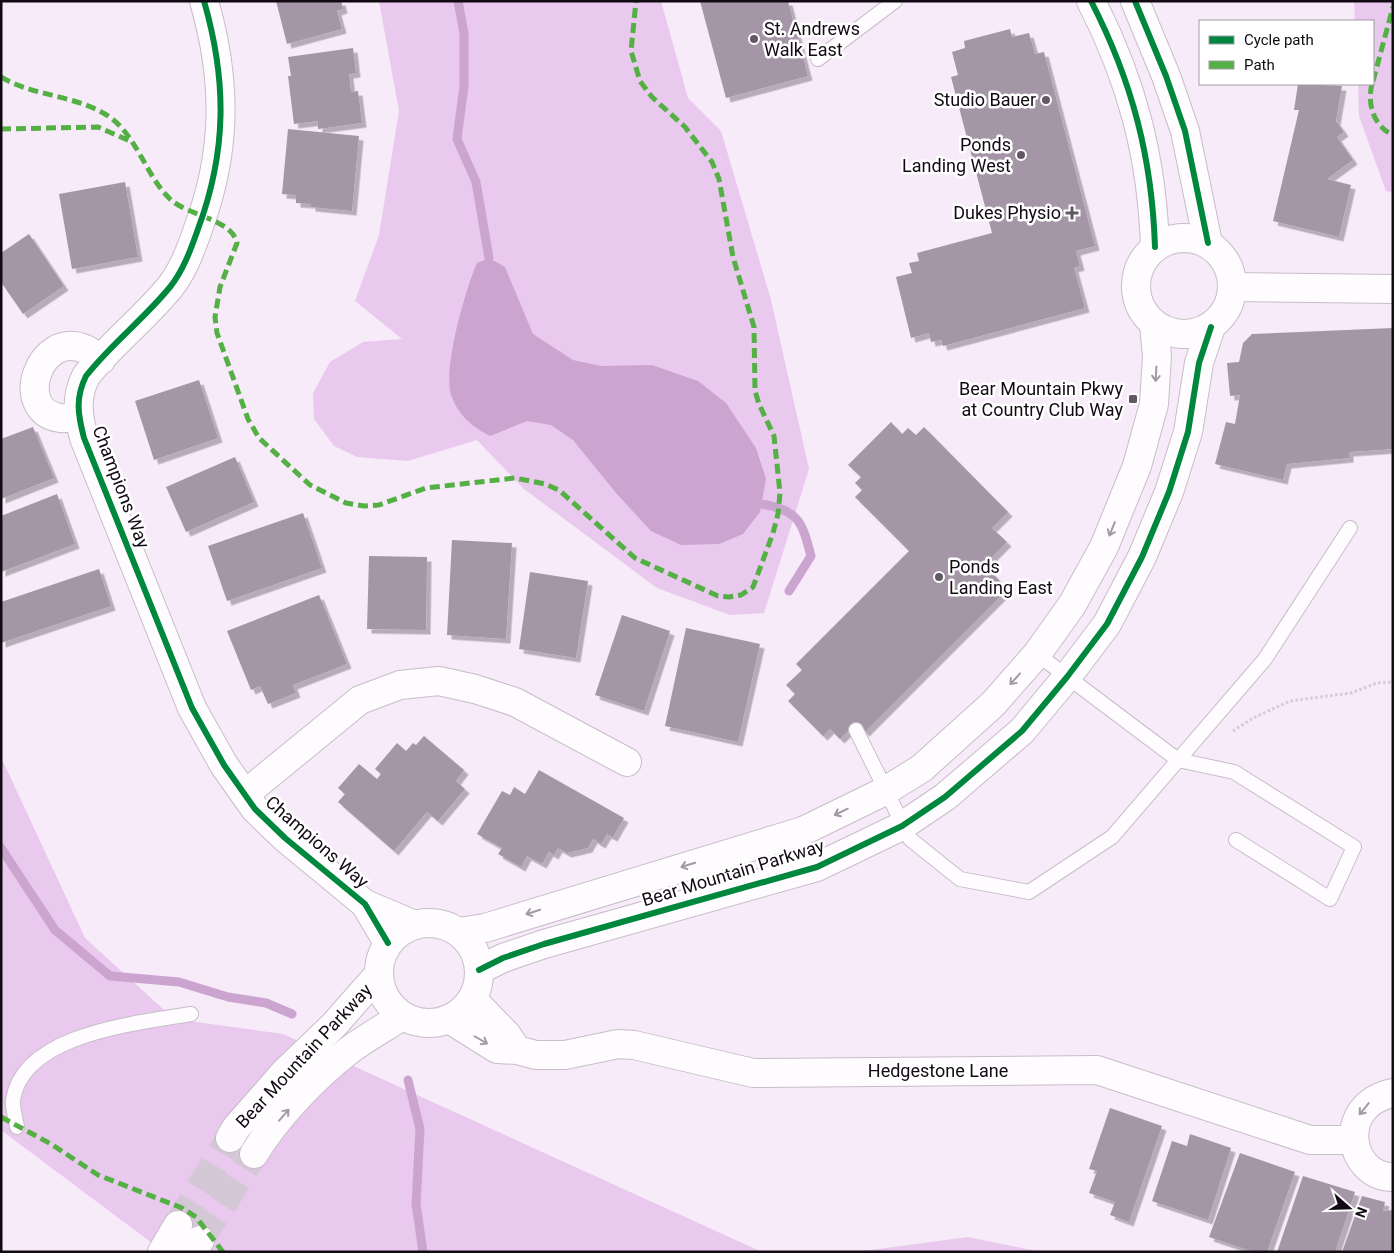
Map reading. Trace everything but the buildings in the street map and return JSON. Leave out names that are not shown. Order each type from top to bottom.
[{"type":"street","name":"Champions Way","points":[[204,1],[214,37],[221,82],[222,125],[217,164],[210,193],[190,253],[170,287],[86,376],[80,388],[79,416],[84,438],[192,708],[224,765],[255,809],[285,838],[365,904],[415,924]]},
{"type":"street","points":[[1091,1],[1106,30],[1143,137],[1154,206],[1155,247]]},
{"type":"street","points":[[1134,1],[1166,76],[1185,131],[1208,243]]},
{"type":"street","points":[[1190,238],[1208,243],[1221,254],[1230,270],[1233,287],[1230,303],[1222,317],[1211,327],[1192,334],[1172,334],[1154,325],[1140,307],[1135,285],[1141,264],[1155,247],[1172,239],[1190,238]]},
{"type":"street","points":[[1233,287],[1393,289]]},
{"type":"street","name":"Bear Mountain Parkway","points":[[458,932],[485,928],[803,831],[885,791],[922,768],[993,704],[1037,654],[1072,605],[1104,547],[1137,466],[1154,404],[1157,356],[1154,325]]},
{"type":"street","name":"Bear Mountain Parkway","points":[[479,970],[503,958],[544,944],[817,867],[902,826],[945,797],[1022,731],[1068,677],[1107,624],[1149,541],[1169,492],[1188,432],[1199,363],[1211,327]]},
{"type":"street","points":[[79,416],[61,419],[45,412],[37,402],[33,386],[38,369],[47,356],[61,348],[74,346],[86,349],[100,360]]},
{"type":"street","points":[[244,794],[360,700],[400,685],[439,681],[475,689],[515,702],[627,762]]},
{"type":"street","name":"Champions Way","points":[[365,904],[388,943]]},
{"type":"street","points":[[430,922],[444,925],[458,932],[472,949],[479,970],[478,986],[472,999],[462,1011],[449,1019],[433,1023],[417,1022],[402,1016],[390,1005],[382,990],[379,974],[381,958],[388,943],[400,932],[415,924],[430,922]]},
{"type":"street","name":"Bear Mountain Parkway","points":[[230,1138],[236,1128],[285,1072],[334,1026],[379,974]]},
{"type":"street","points":[[472,999],[507,1035],[517,1050]]},
{"type":"street","name":"Bear Mountain Parkway","points":[[254,1154],[262,1141],[306,1090],[348,1052],[402,1016]]},
{"type":"street","name":"Hedgestone Lane","points":[[449,1019],[497,1049],[517,1050],[536,1055],[565,1055],[618,1044],[634,1045],[753,1073],[1097,1070],[1310,1140],[1354,1140]]},
{"type":"street","points":[[1393,1092],[1378,1096],[1364,1106],[1355,1122],[1354,1140],[1359,1156],[1371,1170],[1387,1177],[1393,1177]]},
{"type":"street","points":[[162,1252],[190,1239]]},
{"type":"lane","points":[[818,59],[895,1]]},
{"type":"lane","points":[[856,730],[910,839],[960,879],[1029,892],[1112,837],[1265,659],[1350,528]]},
{"type":"lane","points":[[1037,654],[1178,760],[1234,772],[1354,847],[1330,899],[1236,840]]},
{"type":"lane","points":[[17,1126],[13,1100],[23,1075],[43,1056],[54,1049],[100,1031],[191,1014]]},
{"type":"path","points":[[1229,733],[1253,718],[1290,701],[1351,693],[1377,684],[1393,682]]},
{"type":"shaded area","points":[[379,1],[661,1],[688,98],[721,131],[771,300],[809,469],[764,613],[730,615],[657,588],[524,489],[477,440],[408,461],[357,457],[334,446],[314,419],[313,393],[330,362],[363,342],[402,339],[355,301],[379,235],[399,111]]},
{"type":"shaded area","points":[[1354,1],[1393,1],[1393,192],[1386,191],[1359,116],[1358,85],[1374,85],[1374,20],[1355,20]]},
{"type":"shaded area","points":[[489,258],[505,267],[533,334],[573,360],[601,366],[652,365],[698,381],[726,403],[756,448],[766,479],[760,512],[743,534],[719,544],[681,545],[651,531],[616,493],[573,440],[551,425],[527,421],[490,436],[461,414],[451,395],[449,383],[456,329],[477,263]]},
{"type":"shaded area","points":[[1,757],[85,938],[174,1019],[283,1034],[762,1252],[164,1252],[1,1130]]},
{"type":"shaded area","points":[[968,1237],[1042,1252],[856,1252]]},
{"type":"waterway","points":[[458,1],[464,33],[464,86],[457,139],[476,182],[489,258]]},
{"type":"waterway","points":[[761,504],[784,510],[791,514],[805,534],[811,556],[789,591]]},
{"type":"waterway","points":[[1,848],[55,930],[110,976],[179,982],[228,997],[266,1003],[292,1014]]},
{"type":"waterway","points":[[408,1080],[420,1129],[416,1204],[423,1252]]},
{"type":"tunnel","points":[[178,1225],[230,1138]]},
{"type":"tunnel","points":[[200,1240],[254,1154]]},
{"type":"marked path","points":[[1,77],[26,88],[80,103],[105,114],[116,122],[133,142],[161,189],[170,199],[187,210],[227,228],[233,235],[237,243],[220,287],[215,317],[217,333],[248,419],[259,438],[310,485],[346,503],[364,506],[379,505],[426,488],[515,478],[545,484],[559,490],[635,558],[718,596],[729,597],[741,595],[753,587],[773,533],[778,514],[780,493],[774,436],[755,391],[754,327],[733,257],[719,179],[712,162],[685,127],[652,97],[640,81],[631,51],[636,1]]},
{"type":"marked path","points":[[1374,77],[1393,7]]},
{"type":"marked path","points":[[1372,85],[1370,99],[1373,113],[1381,126],[1393,135]]},
{"type":"marked path","points":[[1,129],[98,127],[130,141]]},
{"type":"marked path","points":[[1,1117],[51,1144],[98,1175],[182,1208],[196,1217],[223,1252]]},
{"type":"cycle path","points":[[204,1],[212,31],[220,88],[219,144],[208,200],[183,267],[175,281],[86,376],[79,399],[80,422],[84,438],[192,708],[224,765],[255,809],[285,838],[365,904],[388,943]]},
{"type":"cycle path","points":[[1091,1],[1118,61],[1137,120],[1150,182],[1155,247]]},
{"type":"cycle path","points":[[1135,1],[1166,76],[1185,131],[1208,243]]},
{"type":"cycle path","points":[[479,970],[503,958],[544,944],[817,867],[902,826],[945,797],[1022,731],[1067,677],[1107,624],[1142,557],[1169,492],[1188,432],[1199,363],[1211,327]]},
{"type":"place","name":"St. Andrews Walk East","points":[[754,39]]},
{"type":"place","name":"Studio Bauer","points":[[1046,100]]},
{"type":"place","name":"Ponds Landing West","points":[[1021,155]]},
{"type":"place","name":"Dukes Physio","points":[[1072,213]]},
{"type":"place","name":"Bear Mountain Pkwy at Country Club Way","points":[[1133,399]]},
{"type":"place","name":"Ponds Landing East","points":[[939,577]]}]
